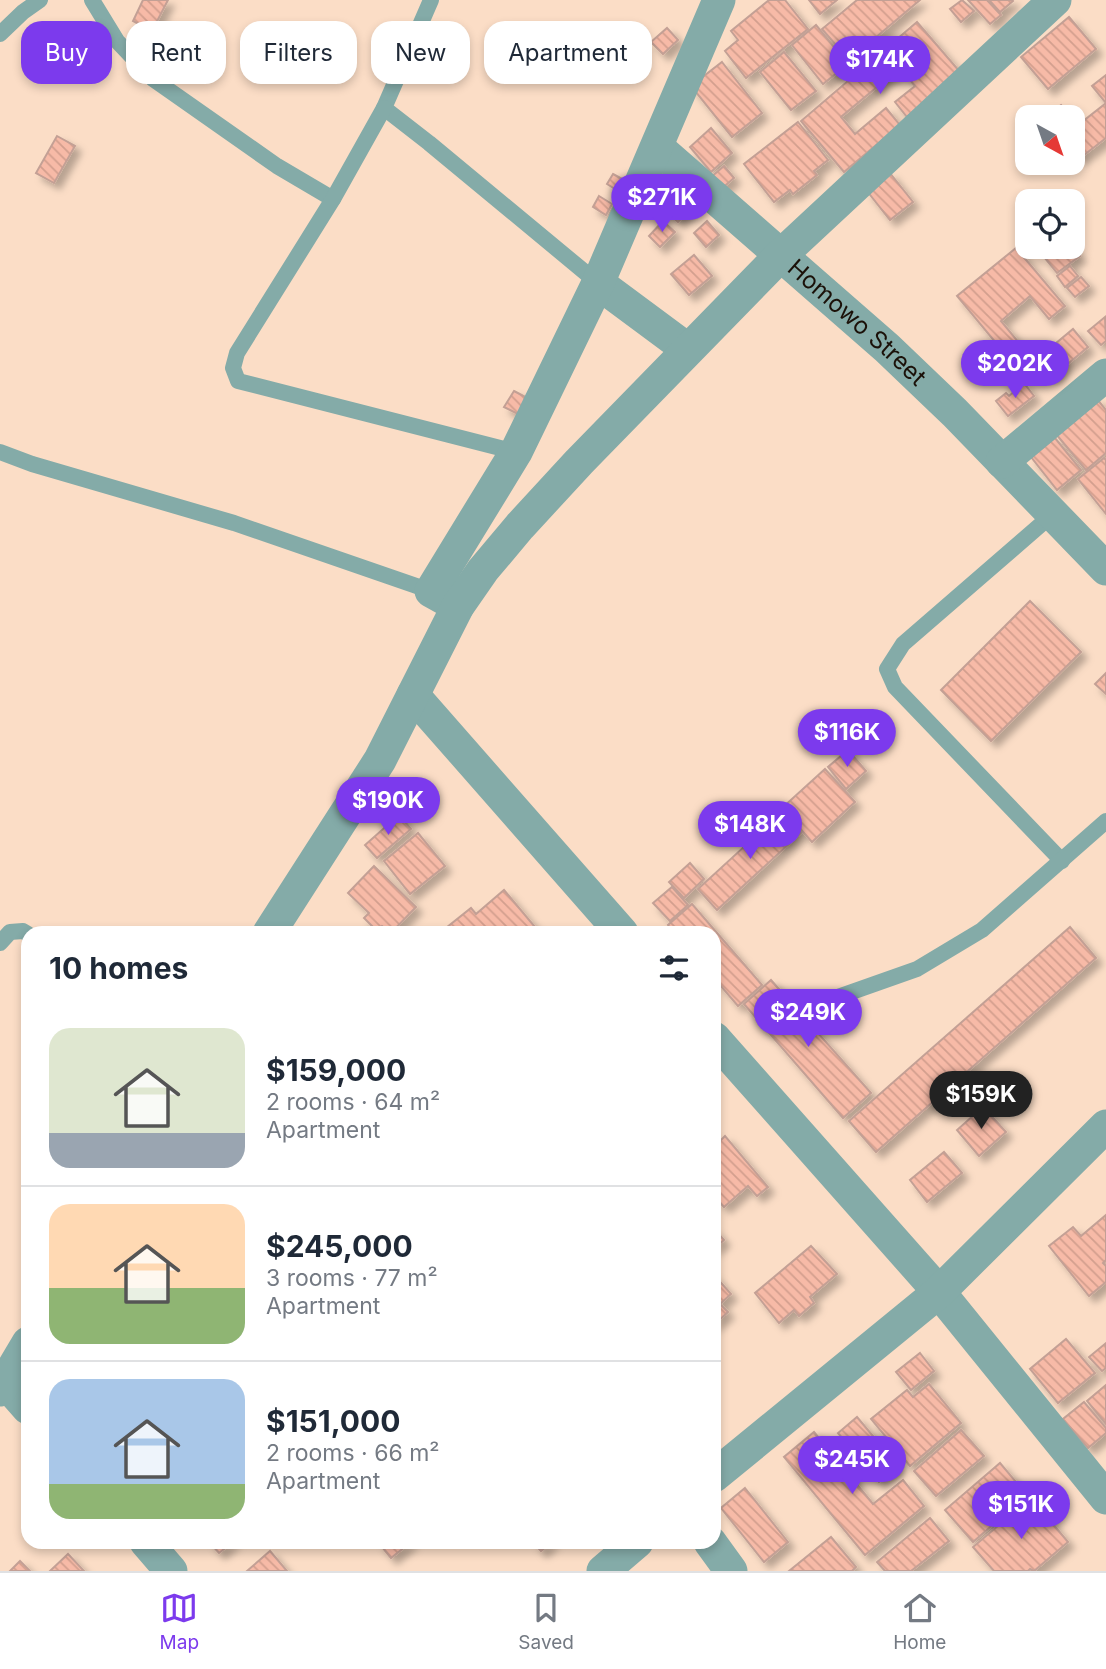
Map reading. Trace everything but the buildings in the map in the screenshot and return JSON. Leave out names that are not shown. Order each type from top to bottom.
[{"type":"street","points":[[273,926],[380,760],[413,695],[444,598],[598,283],[719,0]]},
{"type":"street","points":[[444,598],[483,569],[520,526],[687,349],[780,256],[1055,0]]},
{"type":"street","name":"Homowo Street","points":[[657,146],[887,348],[1106,569]]},
{"type":"street","points":[[598,283],[687,349]]},
{"type":"street","points":[[1002,462],[1106,375]]},
{"type":"street","points":[[413,695],[616,926]]},
{"type":"street","points":[[721,1046],[939,1292],[1106,1498]]},
{"type":"street","points":[[721,1470],[939,1292],[1106,1126]]},
{"type":"street","points":[[21,1354],[2,1384],[21,1402]]},
{"type":"street","points":[[152,1549],[171,1571]]},
{"type":"street","points":[[603,1571],[629,1549]]},
{"type":"street","points":[[715,1549],[731,1571]]},
{"type":"lane","points":[[92,0],[117,41],[153,79],[277,166],[332,199]]},
{"type":"lane","points":[[431,0],[384,108],[332,199],[237,353],[233,368],[239,382],[516,452]]},
{"type":"lane","points":[[0,34],[31,2]]},
{"type":"lane","points":[[384,108],[598,283]]},
{"type":"lane","points":[[0,452],[32,464],[234,523],[444,598]]},
{"type":"lane","points":[[1053,514],[903,643],[887,669],[895,687],[1062,861]]},
{"type":"lane","points":[[832,999],[917,969],[982,930],[1106,821]]},
{"type":"lane","points":[[0,943],[10,932],[21,931]]}]
